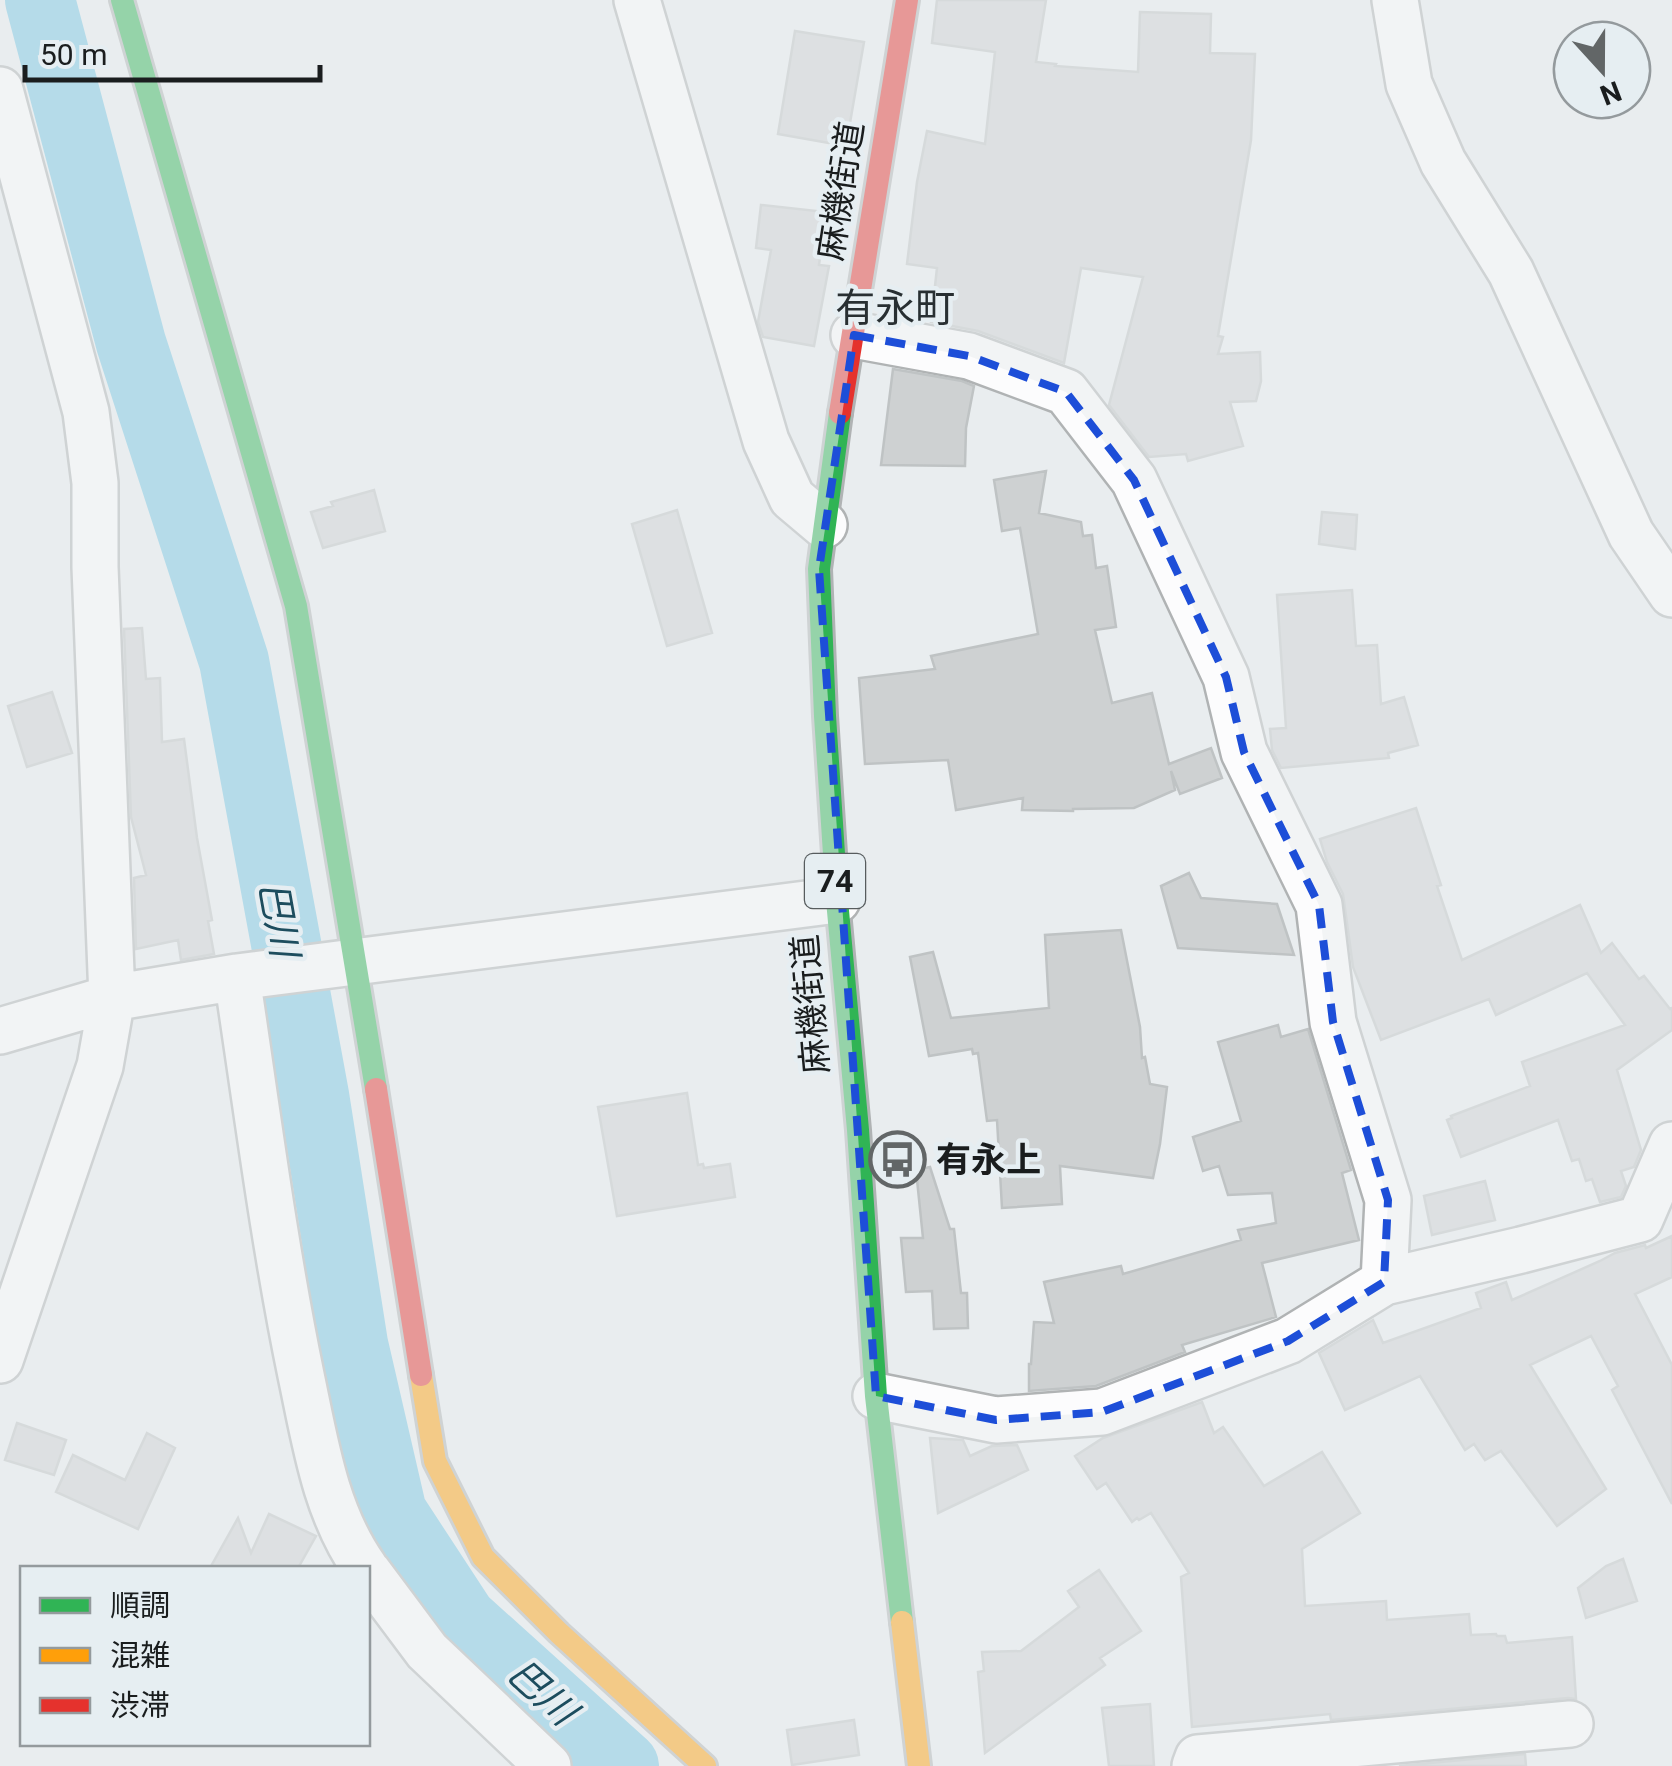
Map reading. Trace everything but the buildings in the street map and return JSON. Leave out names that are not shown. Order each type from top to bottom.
[{"type":"street","points":[[122,0],[296,606],[435,1461],[484,1557],[559,1634],[705,1766]]},
{"type":"street","points":[[637,0],[766,441],[792,498],[824,525]]},
{"type":"street","name":"麻機街道","points":[[908,0],[819,569],[837,900],[876,1396],[919,1766]]},
{"type":"street","points":[[1396,0],[1409,84],[1443,162],[1511,272],[1631,534],[1672,594]]},
{"type":"street","points":[[0,90],[86,412],[95,483],[112,998],[100,1066],[0,1360]]},
{"type":"street","points":[[854,335],[968,356],[1066,392],[1134,480],[1226,676],[1244,752],[1319,905],[1333,1022],[1388,1200],[1384,1282]]},
{"type":"street","points":[[0,1031],[112,998],[237,977],[837,900]]},
{"type":"street","points":[[237,977],[287,1308],[313,1432],[336,1516],[364,1566]]},
{"type":"street","points":[[876,1396],[996,1420],[1102,1412],[1288,1341],[1384,1282],[1640,1219],[1672,1145]]},
{"type":"street","points":[[370,1575],[427,1651],[548,1766]]},
{"type":"street","points":[[1195,1766],[1198,1758],[1570,1724]]},
{"type":"highlighted area","points":[[854,335],[969,356],[1066,392],[1134,480],[1226,677],[1244,752],[1319,905],[1333,1022],[1388,1200],[1384,1282],[1288,1341],[1102,1412],[996,1420],[876,1396],[819,569]]},
{"type":"waterway","name":"巴川","points":[[40,0],[131,343],[234,661],[314,1095],[353,1344],[392,1513],[462,1620],[624,1766]]},
{"type":"traffic: fast","points":[[122,0],[296,606],[376,1089]]},
{"type":"traffic: fast","points":[[840,413],[819,569],[825,716],[876,1396],[902,1622]]},
{"type":"traffic: slow","points":[[421,1375],[435,1461],[483,1557],[559,1633],[705,1766]]},
{"type":"traffic: slow","points":[[902,1622],[919,1766]]},
{"type":"traffic: jam","points":[[840,413],[907,0]]},
{"type":"traffic: jam","points":[[376,1089],[421,1375]]},
{"type":"place","name":"有永上","points":[[897,1160]]},
{"type":"district","name":"有永町","points":[[895,308]]}]
